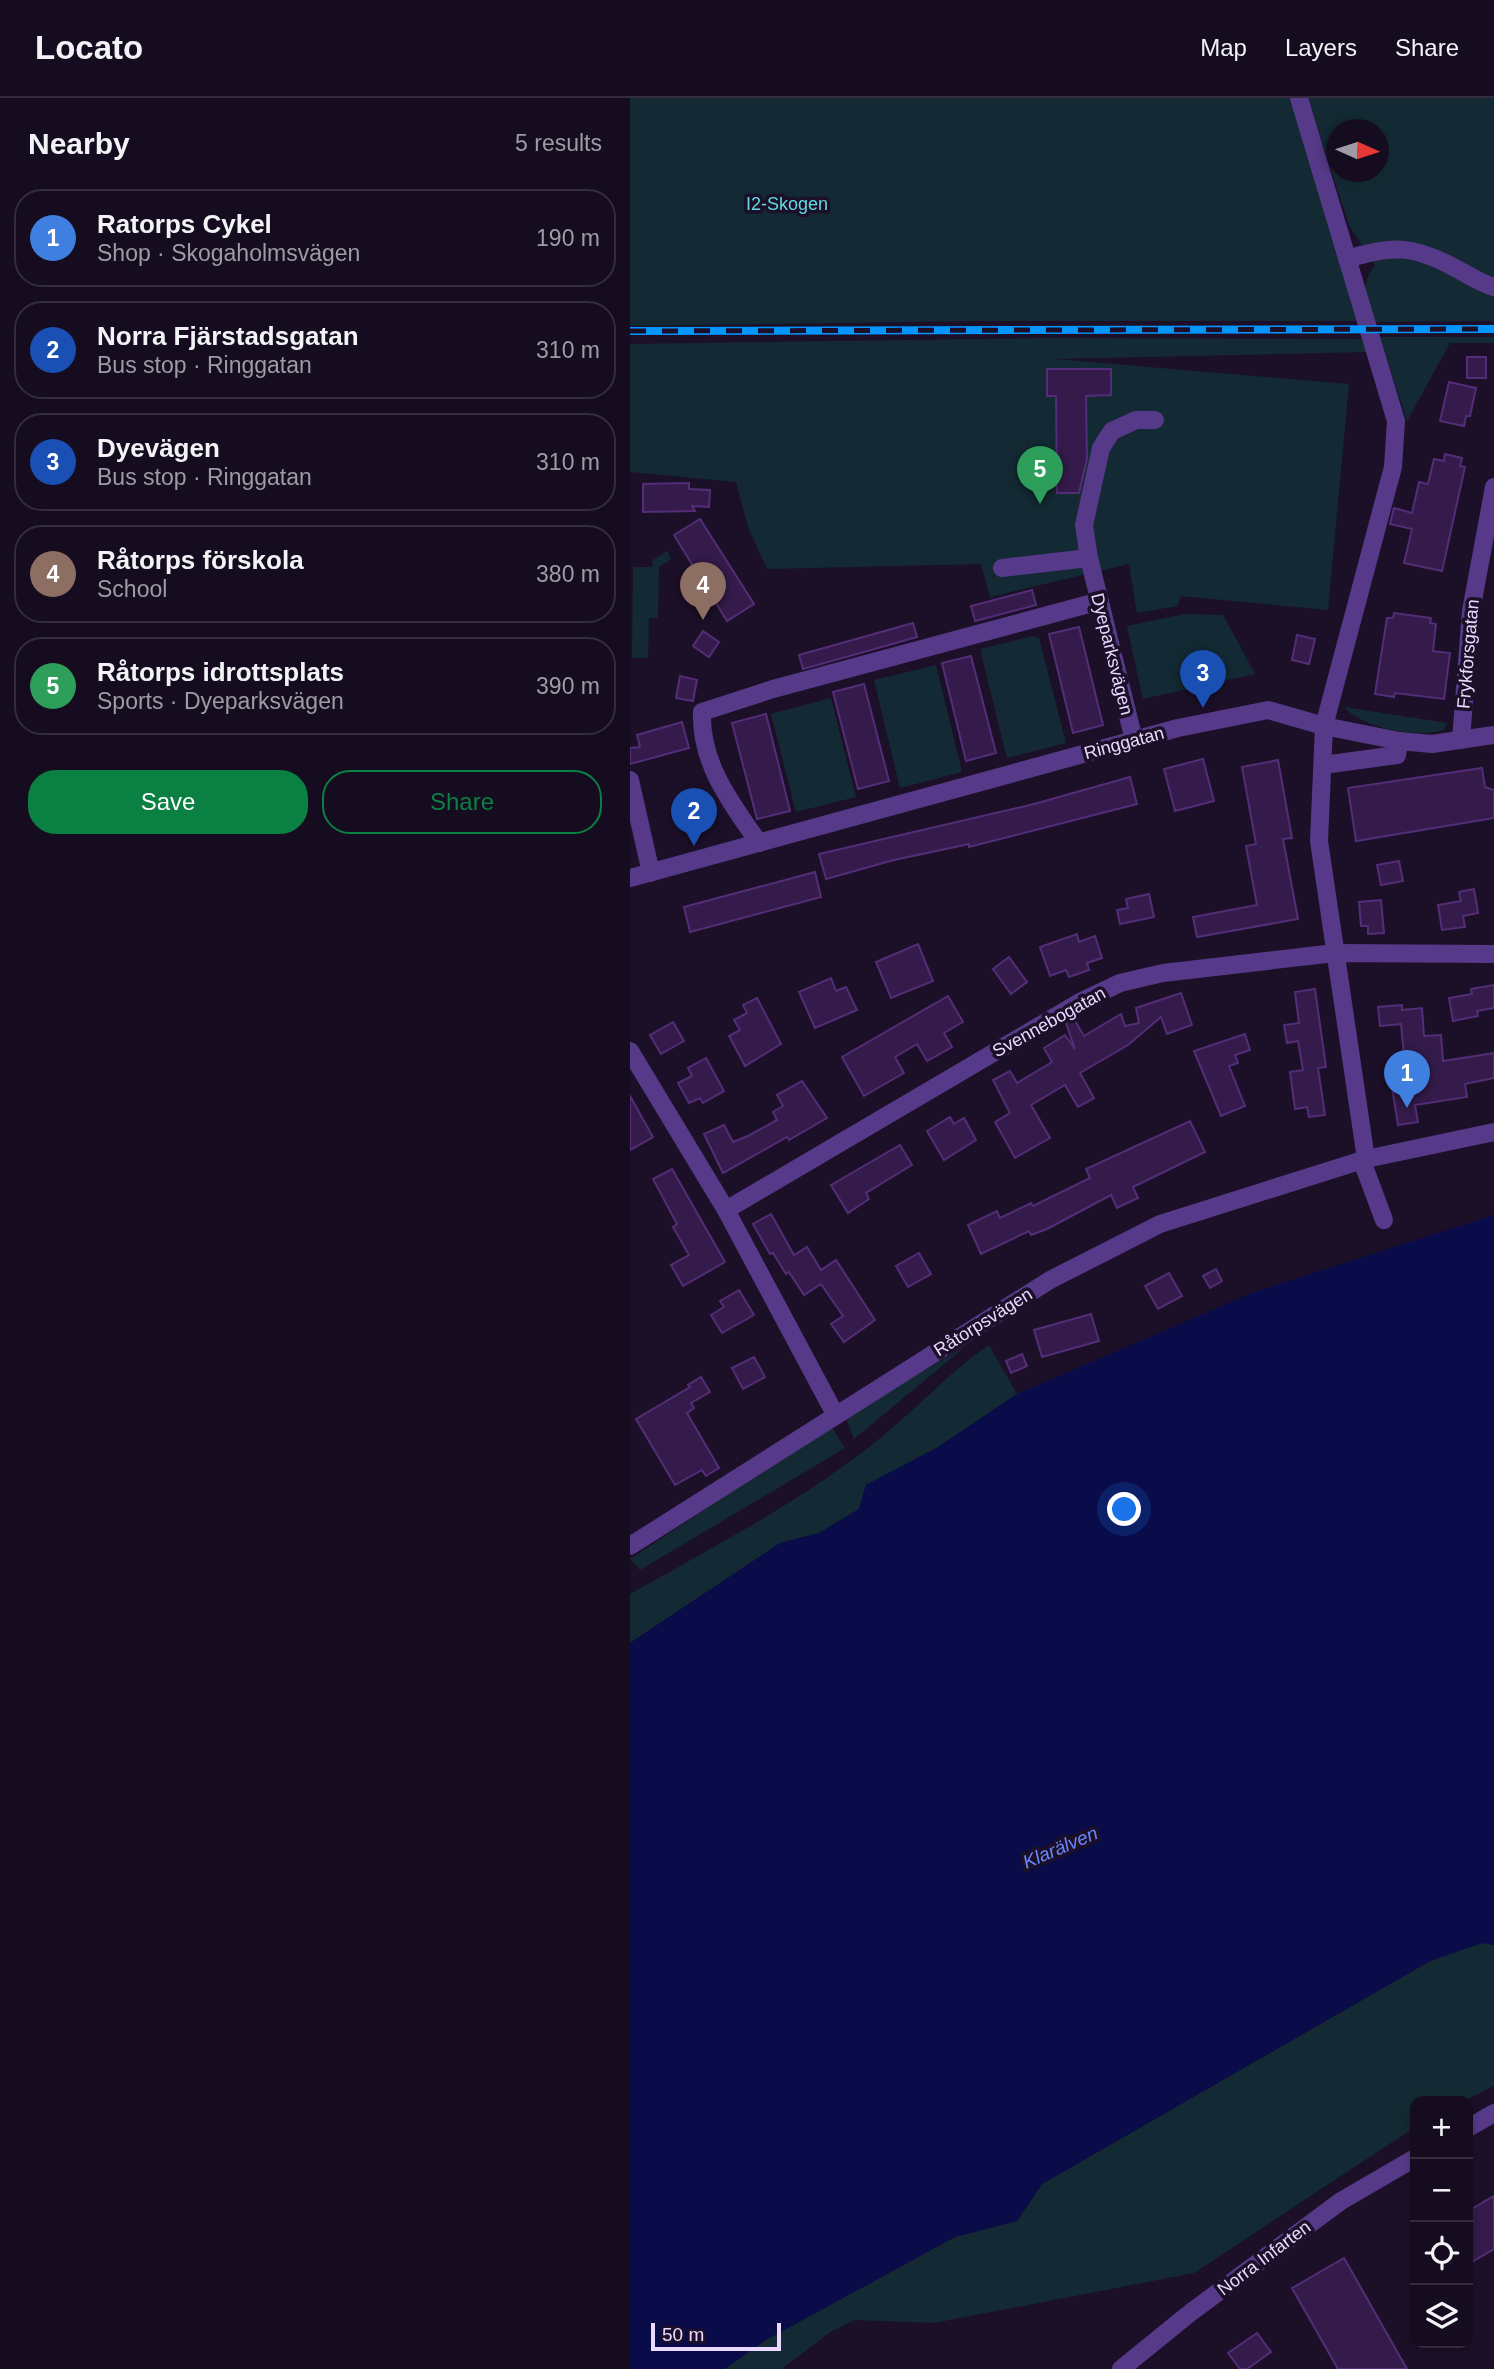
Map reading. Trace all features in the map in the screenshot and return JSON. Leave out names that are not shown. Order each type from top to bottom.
[{"type":"street","points":[[1299,98],[1396,421],[1393,467],[1324,726],[1320,841],[1364,1160],[1384,1220]]},
{"type":"street","points":[[1347,258],[1382,248],[1403,247],[1426,254],[1494,287]]},
{"type":"street","name":"Dyeparksvägen","points":[[1135,740],[1090,563],[1084,525],[1092,501],[1101,448],[1112,431],[1136,420],[1155,420]]},
{"type":"street","name":"Frykforsgatan","points":[[1461,740],[1471,611],[1494,487]]},
{"type":"street","points":[[1002,568],[1090,563]]},
{"type":"street","points":[[759,843],[721,790],[701,734],[702,712],[773,689],[1100,601]]},
{"type":"street","name":"Ringgatan","points":[[630,878],[1135,740],[1268,709],[1324,726],[1399,741],[1432,744],[1494,734]]},
{"type":"street","points":[[1323,765],[1396,755],[1399,741]]},
{"type":"street","points":[[630,780],[651,873]]},
{"type":"street","name":"Svennebogatan","points":[[726,1210],[1080,1002],[1120,983],[1163,973],[1335,953],[1494,954]]},
{"type":"street","points":[[630,1051],[726,1210],[835,1414]]},
{"type":"street","name":"Råtorpsvägen","points":[[630,1546],[1050,1280],[1160,1224],[1364,1160],[1494,1132]]},
{"type":"street","points":[[1473,2125],[1494,2113]]},
{"type":"street","name":"Norra Infarten","points":[[1121,2369],[1190,2313],[1341,2201],[1413,2159]]},
{"type":"green space","name":"I2-Skogen","points":[[630,98],[1292,98],[1357,321],[978,321],[630,326]]},
{"type":"green space","points":[[1308,98],[1494,98],[1494,321],[1373,322],[1366,286],[1375,266],[1349,225],[1335,182],[1389,182],[1389,119],[1326,119],[1326,154]]},
{"type":"green space","points":[[1380,337],[1494,337],[1494,343],[1450,343],[1407,421]]},
{"type":"green space","points":[[1044,338],[1365,339],[1368,352],[1055,359],[1349,384],[1328,610],[1181,596],[1177,606],[1137,613],[1129,564],[990,597],[981,564],[767,569],[748,527],[736,482],[630,472],[630,344]]},
{"type":"green space","points":[[667,551],[671,559],[659,567],[658,618],[649,618],[648,658],[632,658],[633,567],[652,567],[653,560]]},
{"type":"green space","points":[[1185,614],[1223,615],[1255,674],[1143,699],[1127,626]]},
{"type":"green space","points":[[1033,636],[1039,638],[1066,743],[1007,758],[980,649]]},
{"type":"green space","points":[[936,665],[962,772],[900,788],[874,680]]},
{"type":"green space","points":[[831,698],[856,797],[796,812],[771,714]]},
{"type":"green space","points":[[1344,707],[1447,723],[1444,730],[1432,732],[1391,730],[1364,721]]},
{"type":"green space","points":[[967,1345],[854,1439],[846,1418]]},
{"type":"green space","points":[[989,1345],[1017,1394],[938,1447],[866,1485],[859,1509],[819,1533],[780,1543],[630,1643],[630,1594],[824,1480],[884,1435],[961,1366]]},
{"type":"green space","points":[[831,1426],[845,1448],[640,1570],[630,1559]]},
{"type":"green space","points":[[1482,1943],[1494,1945],[1494,2086],[1473,2096],[1410,2096],[1410,2130],[1194,2273],[934,2323],[855,2320],[830,2332],[782,2369],[725,2369],[764,2341],[955,2237],[1017,2221],[1042,2184],[1430,1961]]},
{"type":"water","name":"Klarälven","points":[[1494,1215],[1494,1945],[1482,1943],[1430,1961],[1042,2184],[1017,2221],[955,2237],[764,2341],[725,2369],[630,2369],[630,1643],[780,1543],[819,1533],[859,1509],[866,1485],[938,1447],[1017,1394],[1254,1292]]},
{"type":"building","points":[[1467,357],[1486,357],[1486,378],[1467,378]]},
{"type":"building","points":[[1047,369],[1111,369],[1111,395],[1086,396],[1087,459],[1079,493],[1057,493],[1056,396],[1047,396]]},
{"type":"building","points":[[1449,382],[1476,388],[1470,416],[1466,416],[1464,426],[1440,421]]},
{"type":"building","points":[[1445,454],[1462,458],[1460,466],[1465,467],[1442,571],[1404,563],[1412,529],[1390,524],[1394,508],[1412,513],[1419,482],[1428,484],[1434,459],[1444,461]]},
{"type":"building","points":[[689,483],[689,489],[710,490],[709,507],[692,506],[695,511],[643,512],[643,484]]},
{"type":"building","points":[[700,519],[754,604],[727,621],[708,590],[702,594],[687,570],[693,566],[674,535]]},
{"type":"building","points":[[1032,590],[1036,605],[975,621],[971,606]]},
{"type":"building","points":[[1394,613],[1431,618],[1430,623],[1436,624],[1433,651],[1450,653],[1444,699],[1395,693],[1394,697],[1375,694],[1387,618],[1393,618]]},
{"type":"building","points":[[913,623],[917,637],[803,669],[799,655]]},
{"type":"building","points":[[1079,627],[1103,725],[1073,733],[1049,634]]},
{"type":"building","points":[[703,631],[719,642],[709,657],[693,646]]},
{"type":"building","points":[[1297,635],[1315,639],[1309,664],[1292,660]]},
{"type":"building","points":[[971,656],[996,753],[966,761],[942,663]]},
{"type":"building","points":[[680,676],[697,680],[693,701],[676,698]]},
{"type":"building","points":[[864,684],[889,781],[858,789],[833,692]]},
{"type":"building","points":[[766,714],[790,811],[757,819],[732,723]]},
{"type":"building","points":[[682,722],[689,748],[630,764],[630,748],[640,747],[637,735]]},
{"type":"building","points":[[1203,759],[1214,801],[1175,811],[1164,769]]},
{"type":"building","points":[[1278,760],[1292,838],[1283,839],[1298,919],[1197,937],[1193,917],[1257,905],[1246,846],[1256,844],[1242,767]]},
{"type":"building","points":[[1482,768],[1485,787],[1494,790],[1494,818],[1356,841],[1348,788]]},
{"type":"building","points":[[1130,777],[1137,804],[969,847],[969,844],[894,860],[826,879],[819,854],[1034,804]]},
{"type":"building","points":[[1399,861],[1403,881],[1381,885],[1377,865]]},
{"type":"building","points":[[815,872],[821,897],[690,932],[684,907]]},
{"type":"building","points":[[1474,889],[1478,913],[1463,916],[1465,927],[1442,930],[1438,905],[1461,901],[1459,892]]},
{"type":"building","points":[[1149,894],[1154,917],[1120,924],[1117,910],[1128,908],[1126,899]]},
{"type":"building","points":[[1381,900],[1384,933],[1368,934],[1368,926],[1361,926],[1359,902]]},
{"type":"building","points":[[1077,934],[1079,942],[1095,936],[1102,958],[1087,963],[1089,970],[1069,977],[1066,970],[1050,976],[1040,947]]},
{"type":"building","points":[[918,944],[933,981],[891,998],[876,962]]},
{"type":"building","points":[[1009,957],[1027,982],[1011,994],[993,969]]},
{"type":"building","points":[[831,978],[836,991],[846,987],[857,1010],[815,1028],[799,992]]},
{"type":"building","points":[[1494,985],[1494,1008],[1477,1011],[1478,1016],[1453,1021],[1449,998],[1472,994],[1471,989]]},
{"type":"building","points":[[1315,989],[1326,1067],[1318,1068],[1325,1115],[1309,1117],[1307,1107],[1295,1109],[1290,1072],[1303,1070],[1298,1041],[1287,1043],[1284,1025],[1299,1023],[1295,992]]},
{"type":"building","points":[[1181,993],[1192,1025],[1167,1034],[1161,1017],[1128,1045],[1080,1073],[1094,1098],[1078,1107],[1065,1085],[1031,1105],[1050,1138],[1015,1158],[995,1122],[1010,1113],[993,1080],[1010,1071],[1017,1083],[1052,1062],[1044,1048],[1065,1035],[1075,1049],[1066,1023],[1074,1019],[1084,1036],[1121,1014],[1125,1026],[1139,1023],[1136,1008]]},
{"type":"building","points":[[948,996],[963,1022],[944,1033],[952,1047],[927,1061],[917,1044],[895,1057],[904,1073],[864,1096],[842,1057]]},
{"type":"building","points":[[757,998],[781,1044],[745,1066],[729,1036],[740,1030],[734,1020],[747,1013],[743,1005]]},
{"type":"building","points":[[1402,1005],[1402,1010],[1422,1008],[1424,1036],[1441,1035],[1443,1061],[1494,1053],[1494,1078],[1465,1084],[1467,1097],[1415,1105],[1418,1122],[1398,1125],[1389,1069],[1405,1067],[1401,1024],[1380,1026],[1378,1007]]},
{"type":"building","points":[[673,1022],[684,1041],[661,1054],[650,1035]]},
{"type":"building","points":[[1245,1034],[1250,1050],[1235,1055],[1238,1063],[1229,1066],[1245,1106],[1221,1116],[1194,1051]]},
{"type":"building","points":[[706,1058],[724,1091],[703,1103],[700,1098],[689,1103],[678,1083],[692,1076],[688,1068]]},
{"type":"building","points":[[802,1081],[827,1118],[723,1173],[704,1134],[724,1125],[733,1142],[748,1136],[777,1120],[773,1112],[783,1106],[777,1095]]},
{"type":"building","points":[[630,1096],[653,1137],[630,1150]]},
{"type":"building","points":[[950,1117],[954,1124],[964,1118],[976,1140],[944,1160],[927,1131]]},
{"type":"building","points":[[1190,1121],[1205,1152],[1133,1187],[1138,1198],[1117,1208],[1111,1195],[1047,1229],[1031,1235],[1029,1231],[981,1254],[968,1225],[997,1211],[1000,1218],[1031,1203],[1033,1206],[1090,1178],[1086,1169]]},
{"type":"building","points":[[900,1145],[912,1165],[866,1193],[869,1199],[848,1213],[831,1185]]},
{"type":"building","points":[[672,1169],[725,1262],[683,1286],[671,1265],[689,1255],[673,1227],[677,1224],[653,1179]]},
{"type":"building","points":[[771,1214],[794,1255],[807,1247],[821,1270],[836,1260],[875,1320],[844,1342],[831,1324],[843,1316],[821,1284],[804,1295],[789,1272],[786,1274],[773,1253],[770,1254],[753,1224]]},
{"type":"building","points":[[919,1253],[931,1274],[908,1287],[896,1266]]},
{"type":"building","points":[[1216,1269],[1222,1281],[1210,1288],[1203,1276]]},
{"type":"building","points":[[1169,1273],[1182,1296],[1158,1309],[1145,1286]]},
{"type":"building","points":[[739,1290],[754,1315],[722,1333],[711,1315],[724,1307],[720,1301]]},
{"type":"building","points":[[1091,1314],[1099,1341],[1042,1357],[1034,1330]]},
{"type":"building","points":[[1022,1354],[1027,1366],[1011,1373],[1006,1361]]},
{"type":"building","points":[[754,1357],[765,1377],[743,1389],[732,1368]]},
{"type":"building","points":[[701,1377],[710,1392],[691,1403],[694,1408],[687,1413],[719,1468],[706,1476],[702,1470],[675,1485],[636,1419],[690,1387],[688,1385]]},
{"type":"building","points":[[1494,2196],[1494,2249],[1473,2261],[1473,2222],[1473,2208]]},
{"type":"building","points":[[1344,2258],[1407,2369],[1338,2369],[1292,2288]]},
{"type":"building","points":[[1257,2333],[1271,2352],[1247,2369],[1240,2369],[1228,2353]]},
{"type":"railway","points":[[630,331],[1494,329]]},
{"type":"place","name":"Råtorps idrottsplats","points":[[1040,504]]},
{"type":"place","name":"Råtorps förskola","points":[[703,620]]},
{"type":"place","name":"Dyevägen","points":[[1203,708]]},
{"type":"place","name":"Norra Fjärstadsgatan","points":[[694,846]]},
{"type":"place","name":"Ratorps Cykel","points":[[1407,1108]]}]
